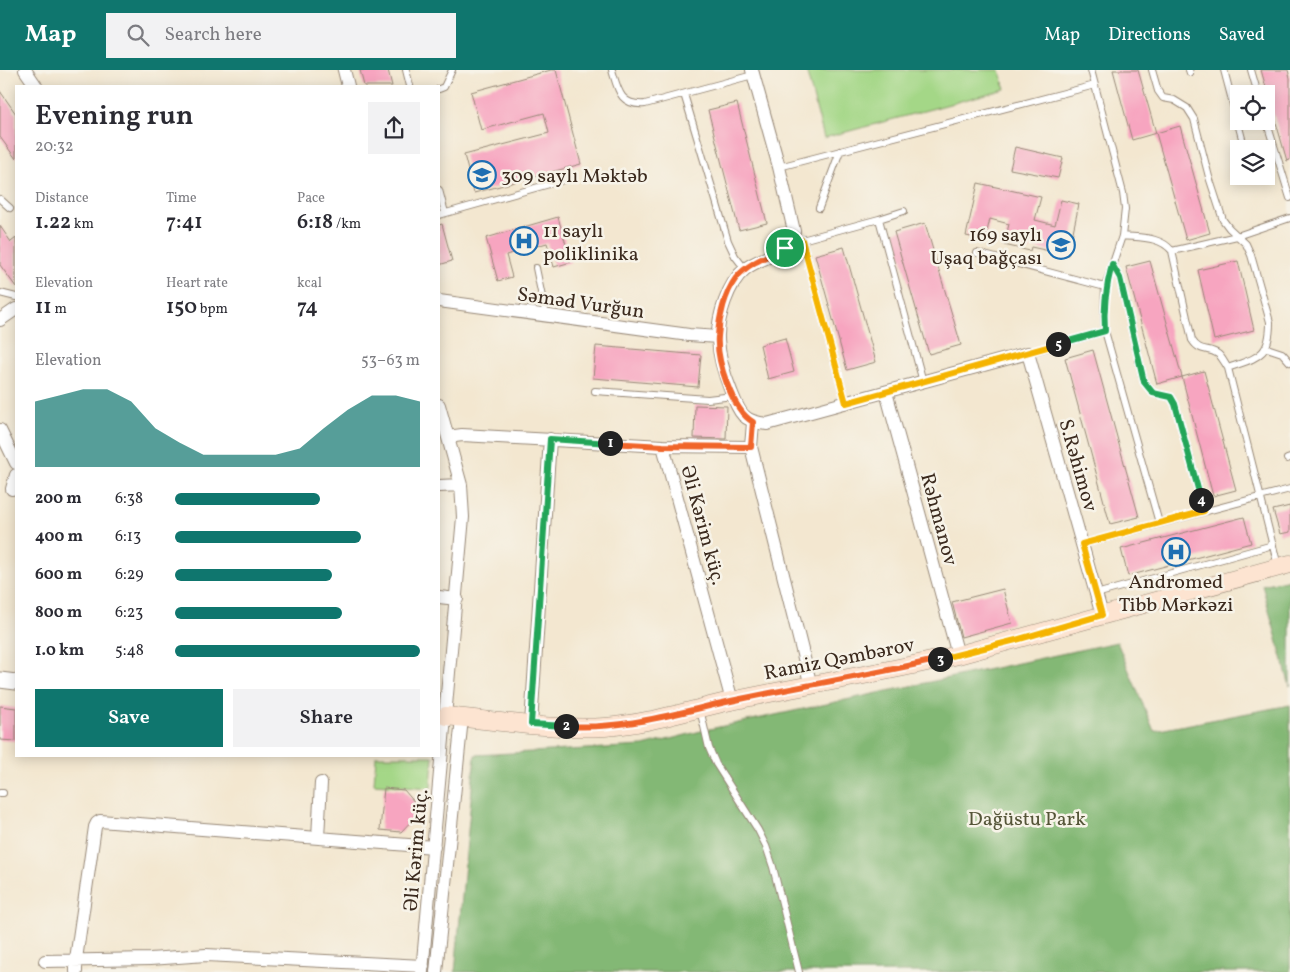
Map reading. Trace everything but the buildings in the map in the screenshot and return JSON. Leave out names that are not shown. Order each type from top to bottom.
[{"type":"main road","name":"Ramiz Qəmbərov","points":[[449,717],[582,727],[611,726],[958,655],[1284,565]]},
{"type":"street","points":[[25,70],[35,85]]},
{"type":"street","points":[[344,70],[348,85]]},
{"type":"street","points":[[753,72],[798,238],[785,248],[745,269],[737,276],[727,296],[718,337],[725,376],[745,418],[753,422],[767,424],[1028,353]]},
{"type":"street","name":"Səməd Vurğun","points":[[440,302],[689,335],[718,337]]},
{"type":"street","points":[[0,320],[15,310]]},
{"type":"street","name":"S.Rəhimov","points":[[1028,353],[1102,615]]},
{"type":"street","name":"Rəhmanov","points":[[886,392],[958,655]]},
{"type":"street","name":"Əli Kərim küç.","points":[[423,969],[434,847],[449,717],[464,517],[461,485],[440,409]]},
{"type":"street","points":[[753,422],[751,447],[811,686]]},
{"type":"street","points":[[0,430],[15,461]]},
{"type":"street","points":[[448,437],[462,435],[663,446],[751,447]]},
{"type":"street","points":[[531,724],[550,439]]},
{"type":"street","name":"Əli Kərim küç.","points":[[663,446],[732,701]]},
{"type":"street","points":[[12,489],[15,478]]},
{"type":"street","points":[[440,486],[461,485]]},
{"type":"street","points":[[440,597],[457,599]]},
{"type":"street","points":[[0,680],[15,682]]},
{"type":"street","points":[[436,972],[449,717]]},
{"type":"street","points":[[318,837],[321,783]]},
{"type":"street","points":[[76,966],[95,828],[97,823],[100,822],[434,847]]},
{"type":"street","points":[[45,961],[76,966],[206,955],[423,969]]},
{"type":"lane","points":[[406,70],[410,85]]},
{"type":"lane","points":[[440,89],[444,87],[452,70]]},
{"type":"lane","points":[[612,70],[619,94],[626,101],[634,105],[684,94],[753,72]]},
{"type":"lane","points":[[1091,70],[1124,193],[1125,222],[1106,287],[1105,331],[1159,523]]},
{"type":"lane","points":[[1152,70],[1158,91],[1163,98],[1174,100],[1187,108],[1194,119],[1208,177],[1223,220],[1246,244],[1251,254],[1270,322],[1267,348],[1258,356],[1228,368]]},
{"type":"lane","points":[[1224,70],[1242,140]]},
{"type":"lane","points":[[1251,70],[1255,85]]},
{"type":"lane","points":[[778,167],[1095,85]]},
{"type":"lane","points":[[684,94],[728,241],[735,256],[745,269]]},
{"type":"lane","points":[[1269,130],[1290,198]]},
{"type":"lane","points":[[819,208],[840,151]]},
{"type":"lane","points":[[440,198],[442,214],[567,179]]},
{"type":"lane","points":[[0,199],[10,208]]},
{"type":"lane","points":[[846,403],[798,238],[904,211]]},
{"type":"lane","points":[[879,218],[923,382]]},
{"type":"lane","points":[[1172,252],[1237,236],[1290,218]]},
{"type":"lane","points":[[1122,236],[1154,239],[1166,243],[1172,252],[1192,340],[1196,346],[1218,354],[1228,368],[1273,545],[1284,565]]},
{"type":"lane","points":[[977,253],[1106,287]]},
{"type":"lane","points":[[1112,264],[1120,278],[1144,382],[1153,393],[1171,397],[1175,404],[1204,511]]},
{"type":"lane","points":[[536,268],[546,316]]},
{"type":"lane","points":[[0,293],[15,297]]},
{"type":"lane","points":[[1028,353],[1105,331]]},
{"type":"lane","points":[[1267,348],[1282,353],[1290,362]]},
{"type":"lane","points":[[595,391],[708,399],[733,396]]},
{"type":"lane","points":[[1082,544],[1290,489]]},
{"type":"lane","points":[[1096,594],[1273,545]]},
{"type":"lane","points":[[700,708],[709,748],[716,764],[766,846],[799,972]]},
{"type":"green space","points":[[806,70],[1000,70],[1005,89],[824,138]]},
{"type":"green space","points":[[1290,579],[1290,686],[1262,585]]},
{"type":"green space","name":"Dağüstu Park","points":[[1117,642],[1154,731],[1290,705],[1290,972],[455,972],[475,755],[643,746],[705,730]]},
{"type":"green space","points":[[376,757],[433,757],[431,788],[374,784]]},
{"type":"place","name":"309 saylı Məktəb","points":[[482,175]]},
{"type":"place","name":"11 saylı poliklinika","points":[[524,241]]},
{"type":"place","name":"169 saylı Uşaq bağçası","points":[[1061,245]]},
{"type":"place","name":"Andromed Tibb Mərkəzi","points":[[1176,552]]},
{"type":"route","points":[[793,237],[802,240],[846,403],[1105,331],[1104,304],[1112,264],[1120,278],[1144,382],[1153,393],[1171,397],[1175,404],[1204,511],[1082,544],[1102,615],[1016,640],[909,667],[732,701],[618,726],[582,727],[531,724],[550,439],[663,446],[751,447],[753,422],[745,418],[739,410],[725,376],[720,357],[718,337],[721,317],[727,296],[737,276],[751,264],[785,248],[793,237]]}]
